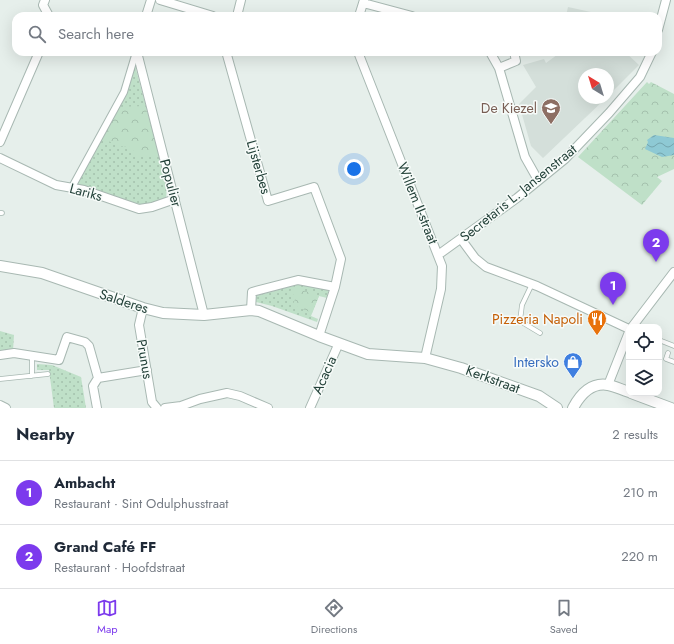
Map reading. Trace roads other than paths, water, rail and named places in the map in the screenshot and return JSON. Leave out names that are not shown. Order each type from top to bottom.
[{"type":"street","points":[[45,0],[43,5],[47,12]]},
{"type":"street","points":[[147,12],[151,0]]},
{"type":"street","points":[[160,0],[200,12]]},
{"type":"street","points":[[238,12],[241,0]]},
{"type":"street","points":[[662,15],[666,0]]},
{"type":"street","points":[[360,12],[363,2],[398,12]]},
{"type":"street","points":[[0,142],[37,56]]},
{"type":"street","name":"Populier","points":[[72,187],[124,92],[135,56]]},
{"type":"street","name":"Populier","points":[[137,56],[204,315]]},
{"type":"street","name":"Lijsterbes","points":[[227,56],[268,201],[314,187],[341,260],[335,287],[319,336]]},
{"type":"street","name":"Willem II-straat","points":[[360,56],[442,266],[442,289],[425,358]]},
{"type":"street","points":[[492,56],[499,68],[525,157],[538,180]]},
{"type":"street","points":[[499,68],[516,61],[515,56]]},
{"type":"street","name":"Secretaris L. Jansenstraat","points":[[438,255],[565,159],[609,113],[640,77],[650,56]]},
{"type":"street","name":"Lariks","points":[[0,158],[56,185],[84,190],[139,209],[152,207],[175,199]]},
{"type":"street","points":[[460,239],[475,258],[486,267],[532,284],[626,328]]},
{"type":"street","name":"Salderes","points":[[0,266],[42,273],[143,308],[162,313],[204,315],[251,310],[259,311],[319,336],[368,354],[425,358]]},
{"type":"street","points":[[634,324],[672,277]]},
{"type":"street","points":[[251,310],[252,292],[258,290],[298,280],[335,287]]},
{"type":"street","name":"Prunus","points":[[143,308],[139,325],[152,402],[158,408]]},
{"type":"street","points":[[0,355],[14,354],[59,360],[67,337],[85,342],[89,346],[98,378],[93,386],[97,408]]},
{"type":"street","points":[[608,385],[626,340]]},
{"type":"street","name":"Acacia","points":[[310,408],[339,343]]},
{"type":"street","name":"Kerkstraat","points":[[425,358],[461,368],[539,396],[556,408]]},
{"type":"street","points":[[98,378],[147,370]]},
{"type":"street","points":[[573,408],[580,395],[588,389],[598,385],[608,385],[626,392]]},
{"type":"street","points":[[165,408],[189,406],[200,399],[227,393],[240,396],[268,408]]},
{"type":"street","points":[[638,396],[671,408]]},
{"type":"street","points":[[0,405],[6,408]]},
{"type":"lane","points":[[532,284],[522,304],[520,321],[540,333]]},
{"type":"lane","points":[[662,341],[674,346]]},
{"type":"lane","points":[[668,353],[666,359],[674,362]]},
{"type":"lane","points":[[32,356],[32,376]]},
{"type":"lane","points":[[0,379],[48,374]]},
{"type":"water","points":[[654,135],[674,138],[674,155],[662,157],[645,149],[648,142],[647,140]]},
{"type":"place","name":"De Kiezel","points":[[551,125]]},
{"type":"place","name":"Grand Café FF","points":[[656,262]]},
{"type":"place","name":"Ambacht","points":[[613,305]]},
{"type":"place","name":"Pizzeria Napoli","points":[[597,336]]},
{"type":"place","name":"Intersko","points":[[573,379]]}]
